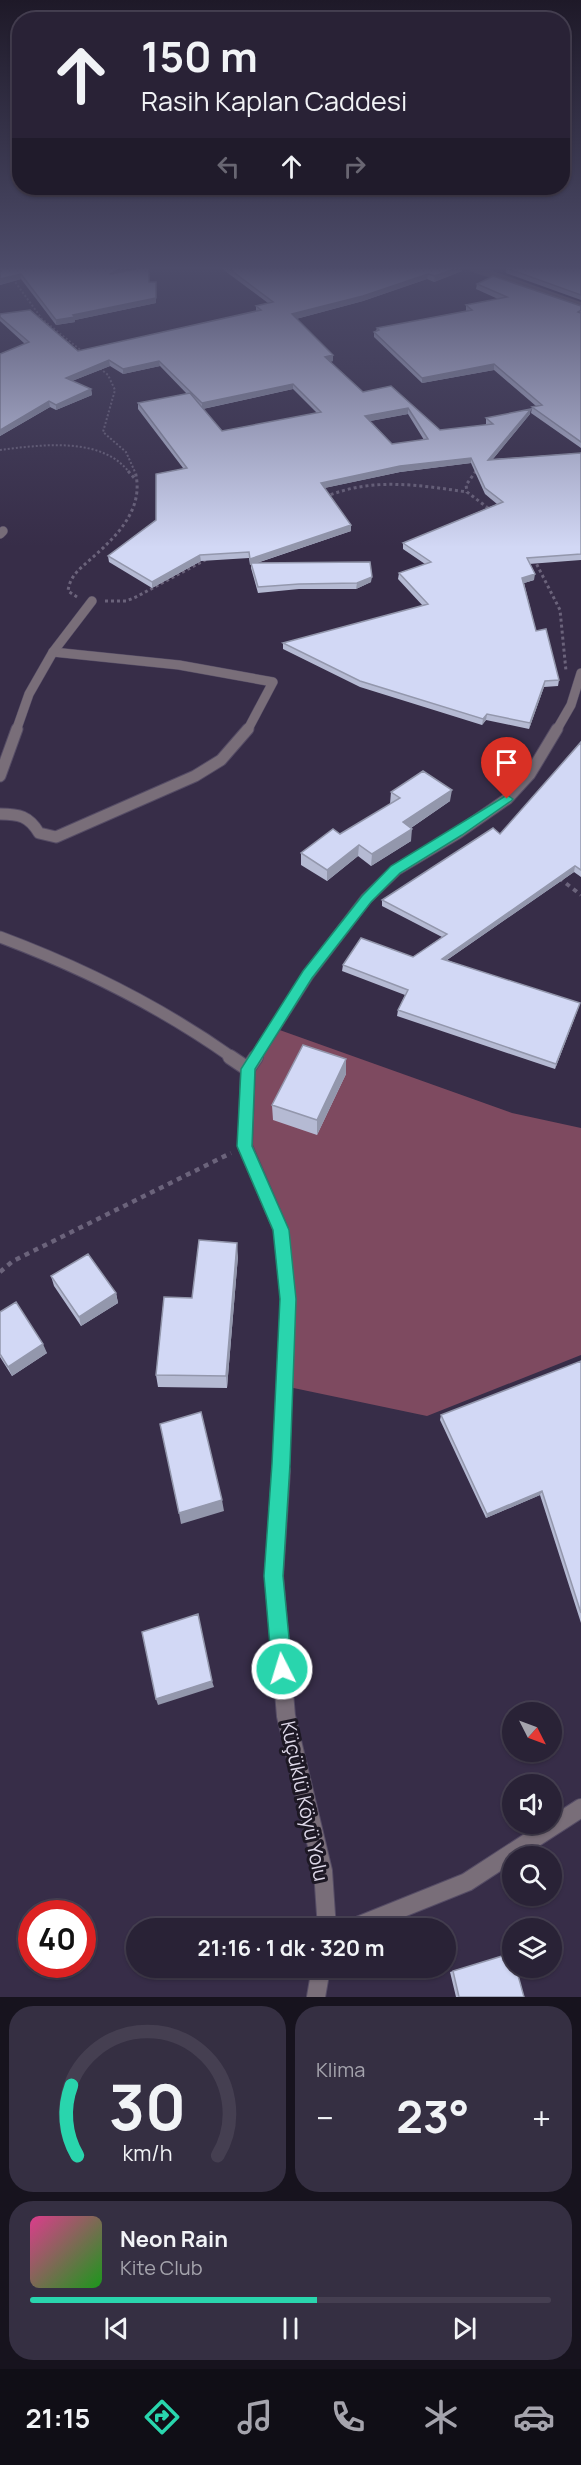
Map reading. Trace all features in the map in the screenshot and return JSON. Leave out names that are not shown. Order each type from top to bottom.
[{"type":"street","points":[[0,776],[29,694],[53,652],[92,601]]},
{"type":"street","points":[[0,814],[27,816],[39,833],[56,837],[195,776],[221,759],[240,740],[273,682],[168,663],[53,652]]},
{"type":"street","points":[[0,937],[45,952],[124,991],[208,1040],[248,1069],[308,975],[366,899],[396,870],[507,799],[530,774],[571,705],[580,679]]},
{"type":"street","name":"Küçüklü Köyü Yolu","points":[[248,1069],[245,1146],[281,1230],[288,1299],[274,1576],[286,1716],[323,1871],[326,1918]]},
{"type":"street","points":[[377,1918],[467,1882],[581,1808]]},
{"type":"street","points":[[316,1997],[319,1978]]},
{"type":"path","points":[[94,364],[108,375],[115,390],[103,432],[121,446],[137,473],[134,508],[122,526],[74,573],[68,591],[72,595],[92,601],[126,601],[214,556]]},
{"type":"path","points":[[0,450],[48,447],[100,452],[118,460],[136,480]]},
{"type":"path","points":[[467,492],[466,485],[481,465]]},
{"type":"path","points":[[320,500],[348,488],[372,483],[467,492],[497,515]]},
{"type":"path","points":[[530,550],[560,610],[566,672]]},
{"type":"path","points":[[554,873],[581,895]]},
{"type":"path","points":[[0,1272],[13,1261],[245,1146]]},
{"type":"shaded area","points":[[274,1028],[512,1113],[581,1128],[581,1355],[427,1416],[284,1386],[281,1230],[245,1146],[248,1069]]},
{"type":"building","points":[[0,361],[106,361],[66,378],[91,389],[56,405],[49,401],[0,430]]},
{"type":"building","points":[[111,361],[158,361],[123,369]]},
{"type":"building","points":[[159,361],[330,361],[363,392],[391,386],[440,430],[493,424],[486,418],[531,409],[488,460],[581,453],[581,554],[527,558],[535,574],[522,578],[536,631],[546,629],[559,680],[545,681],[530,723],[487,714],[483,719],[360,681],[283,643],[428,604],[399,573],[431,562],[403,543],[503,502],[485,488],[471,458],[400,466],[321,483],[351,525],[250,559],[249,552],[200,555],[152,582],[108,556],[156,520],[156,474],[187,468],[138,403],[190,393],[222,431],[321,412],[293,384],[202,403]],"holes":[[[408,408],[428,439],[392,444],[365,416]]]},
{"type":"building","points":[[404,361],[581,361],[581,442],[532,407],[542,405],[494,364],[422,378]]},
{"type":"building","points":[[370,562],[372,577],[357,583],[258,587],[251,563]]},
{"type":"building","points":[[581,742],[581,870],[575,866],[442,959],[580,1003],[556,1064],[398,1010],[408,990],[343,965],[361,938],[413,957],[447,934],[382,900],[493,828],[500,834]]},
{"type":"building","points":[[423,771],[452,790],[403,822],[412,829],[372,854],[359,845],[327,870],[301,853],[333,829],[340,834],[400,798],[391,792]]},
{"type":"building","points":[[303,1045],[346,1059],[317,1120],[272,1105]]},
{"type":"building","points":[[199,1240],[237,1243],[226,1376],[156,1375],[164,1297],[192,1298]]},
{"type":"building","points":[[88,1254],[116,1293],[79,1317],[51,1276]]},
{"type":"building","points":[[16,1302],[43,1344],[8,1367],[0,1354],[0,1312]]},
{"type":"building","points":[[581,1361],[581,1613],[542,1491],[487,1514],[441,1415]]},
{"type":"building","points":[[201,1412],[222,1500],[179,1513],[160,1424]]},
{"type":"building","points":[[198,1614],[212,1681],[156,1699],[142,1632]]},
{"type":"building","points":[[502,1956],[502,1978],[519,1978],[524,1997],[459,1997],[455,1978],[456,1970]]},
{"type":"route","points":[[282,1669],[274,1576],[288,1299],[281,1230],[245,1146],[248,1069],[308,975],[366,899],[396,870],[507,799]]}]
